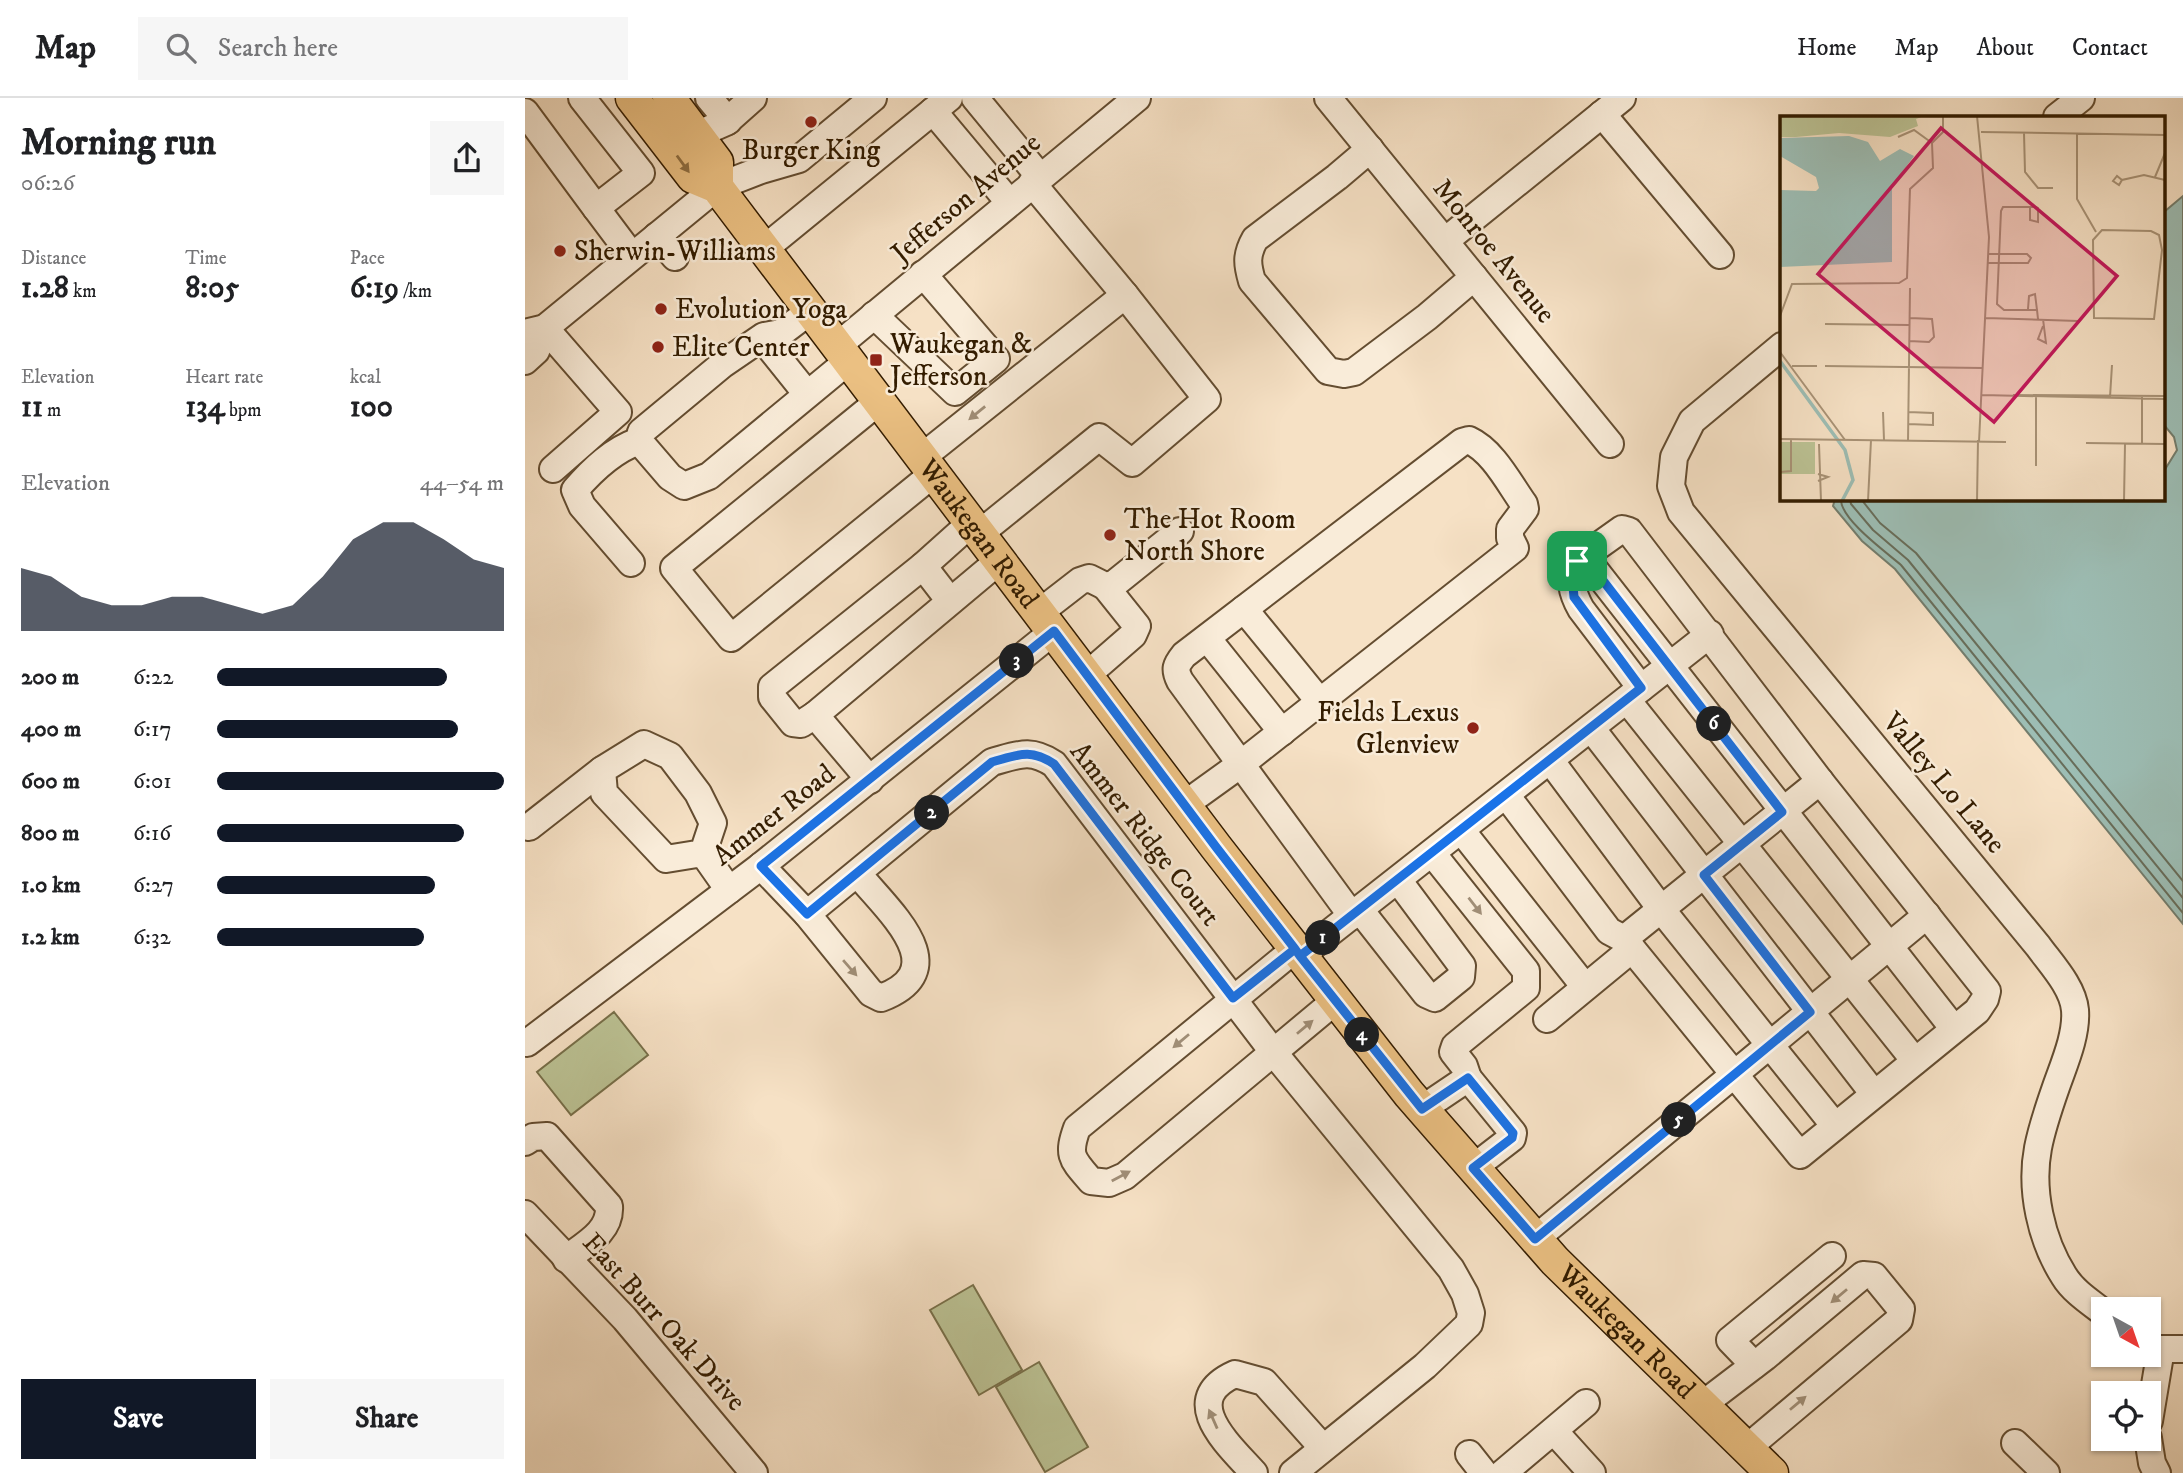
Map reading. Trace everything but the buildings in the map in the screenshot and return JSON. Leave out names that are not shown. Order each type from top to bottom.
[{"type":"main road","name":"Waukegan Road","points":[[669,98],[717,162],[717,187]]},
{"type":"main road","name":"Waukegan Road","points":[[634,100],[693,177],[717,187],[1297,953],[1422,1109],[1555,1261],[1772,1473]]},
{"type":"street","points":[[709,98],[728,121]]},
{"type":"street","points":[[699,138],[710,129],[728,121],[753,98]]},
{"type":"street","points":[[535,331],[717,187],[799,159],[873,98]]},
{"type":"street","points":[[975,98],[1207,399],[1132,463],[1099,437],[923,566],[772,687],[772,697],[793,723],[801,724],[1000,560]]},
{"type":"street","name":"Jefferson Avenue","points":[[639,441],[670,477],[684,486],[709,476],[807,394],[874,315],[1137,98]]},
{"type":"street","name":"Monroe Avenue","points":[[1328,98],[1611,444]]},
{"type":"street","points":[[2058,116],[2081,98]]},
{"type":"street","points":[[594,104],[616,116],[634,100]]},
{"type":"street","points":[[594,104],[642,173],[596,208]]},
{"type":"street","points":[[764,249],[941,105],[1010,202]]},
{"type":"street","points":[[1445,241],[1612,106],[1720,255]]},
{"type":"street","points":[[525,112],[632,256]]},
{"type":"street","points":[[1370,149],[1255,239],[1247,264],[1252,281],[1328,371],[1344,374],[1354,372],[1369,362],[1474,277]]},
{"type":"street","points":[[657,236],[675,257]]},
{"type":"street","points":[[874,315],[955,393],[996,359],[923,274]]},
{"type":"street","points":[[878,402],[674,568],[731,638],[1125,295]]},
{"type":"street","points":[[631,564],[582,506],[575,490],[591,471],[623,447],[639,441],[641,432],[723,363],[762,338],[781,333],[810,311]]},
{"type":"street","points":[[525,361],[536,351],[535,331]]},
{"type":"street","points":[[535,331],[618,412],[553,469]]},
{"type":"street","points":[[762,338],[807,394]]},
{"type":"street","name":"Valley Lo Lane","points":[[1780,348],[1692,421],[1674,457],[1671,486],[1681,512],[2038,946],[2072,996],[2075,1011],[2070,1044],[2043,1125],[2037,1150],[2035,1182],[2040,1216],[2049,1245],[2065,1277],[2091,1303]]},
{"type":"street","points":[[1184,805],[1241,764],[1515,548],[1510,538],[1510,528],[1525,509],[1524,504],[1485,452],[1469,440],[1462,442],[1184,655],[1176,666],[1180,681],[1241,764],[1356,913],[1426,994],[1435,998],[1461,978],[1462,966],[1398,880]]},
{"type":"street","points":[[1087,675],[1133,635],[1137,626],[1105,586],[1114,583],[1180,531]]},
{"type":"street","points":[[1506,795],[1609,931],[1628,944],[1800,1155],[1977,1011],[1985,999],[1987,991],[1820,781],[1629,531],[1616,531],[1584,556],[1574,568],[1571,586],[1574,597],[1634,694],[1742,844],[1915,1061]]},
{"type":"street","points":[[1584,556],[1954,1029]]},
{"type":"street","points":[[923,566],[950,601]]},
{"type":"street","name":"Ammer Road","points":[[527,1043],[870,780],[1047,621],[1080,581],[1089,578],[1105,586]]},
{"type":"street","points":[[1244,609],[1320,702]]},
{"type":"street","points":[[1335,1001],[1125,1176],[1109,1183],[1091,1181],[1072,1157],[1070,1146],[1077,1128],[1233,998],[1356,913],[1710,634]]},
{"type":"street","points":[[1207,638],[1282,732]]},
{"type":"street","points":[[814,715],[870,780]]},
{"type":"street","points":[[1591,728],[1874,1094]]},
{"type":"street","points":[[529,827],[602,770],[644,744],[670,755],[698,793],[713,823],[703,853]]},
{"type":"street","name":"Ammer Ridge Court","points":[[807,914],[992,762],[1020,754],[1040,754],[1054,764],[1274,1053],[1451,1269],[1465,1294],[1471,1313],[1469,1324],[1425,1366],[1293,1473]]},
{"type":"street","points":[[1550,760],[1661,909],[1835,1126]]},
{"type":"street","points":[[602,770],[604,793],[666,859],[703,853]]},
{"type":"street","points":[[1547,1019],[1585,987],[1661,909],[1820,781]]},
{"type":"street","points":[[1461,831],[1585,987]]},
{"type":"street","points":[[703,853],[729,890]]},
{"type":"street","points":[[1432,853],[1526,971],[1526,988],[1455,1046],[1453,1052],[1464,1066],[1468,1078],[1513,1133],[1512,1138],[1473,1168]]},
{"type":"street","points":[[761,866],[807,914],[871,993],[881,998],[894,993],[909,980],[917,969],[916,957],[910,938],[858,874]]},
{"type":"street","points":[[1535,1239],[1927,915]]},
{"type":"street","points":[[1422,1109],[1468,1078]]},
{"type":"street","points":[[525,1142],[533,1137],[547,1136],[610,1206],[610,1216],[605,1229],[566,1259]]},
{"type":"street","name":"East Burr Oak Drive","points":[[525,1214],[625,1319],[754,1473]]},
{"type":"street","points":[[1754,1365],[1730,1340],[1832,1255]]},
{"type":"street","points":[[1702,1405],[1863,1275],[1874,1276],[1901,1309],[1899,1320],[1747,1448]]},
{"type":"street","points":[[2157,1381],[2164,1347]]},
{"type":"street","points":[[1254,1473],[1211,1421],[1207,1403],[1216,1386],[1235,1374],[1264,1382],[1322,1448]]},
{"type":"street","points":[[1503,1473],[1586,1403]]},
{"type":"street","points":[[1554,1431],[1591,1473]]},
{"type":"street","points":[[2015,1443],[2046,1473]]},
{"type":"street","points":[[2150,1451],[2157,1473]]},
{"type":"green space","points":[[614,1012],[648,1055],[571,1115],[537,1072]]},
{"type":"green space","points":[[973,1285],[1022,1370],[979,1395],[930,1310]]},
{"type":"green space","points":[[1039,1362],[1088,1447],[1045,1472],[996,1387]]},
{"type":"water","points":[[2183,196],[2183,924],[1895,569],[1862,541],[1833,506],[1835,500],[2165,500],[2165,469],[2177,450],[2174,437],[2165,426],[2165,211]]},
{"type":"place","name":"Burger King","points":[[811,122]]},
{"type":"place","name":"Sherwin-Williams","points":[[560,251]]},
{"type":"place","name":"Evolution Yoga","points":[[661,309]]},
{"type":"place","name":"Elite Center","points":[[658,347]]},
{"type":"place","name":"Waukegan & Jefferson","points":[[876,360]]},
{"type":"place","name":"The Hot Room North Shore","points":[[1110,535]]},
{"type":"place","name":"Fields Lexus Glenview","points":[[1473,728]]},
{"type":"route","points":[[1577,561],[1571,586],[1574,597],[1641,688],[1300,956],[1295,949],[1233,998],[1054,764],[1040,754],[1020,754],[992,762],[926,819],[807,914],[761,866],[1054,631],[1216,847],[1295,949],[1300,956],[1335,1001],[1422,1109],[1468,1078],[1513,1133],[1512,1138],[1473,1168],[1535,1239],[1810,1012],[1704,875],[1782,812],[1584,556],[1577,561]]}]
